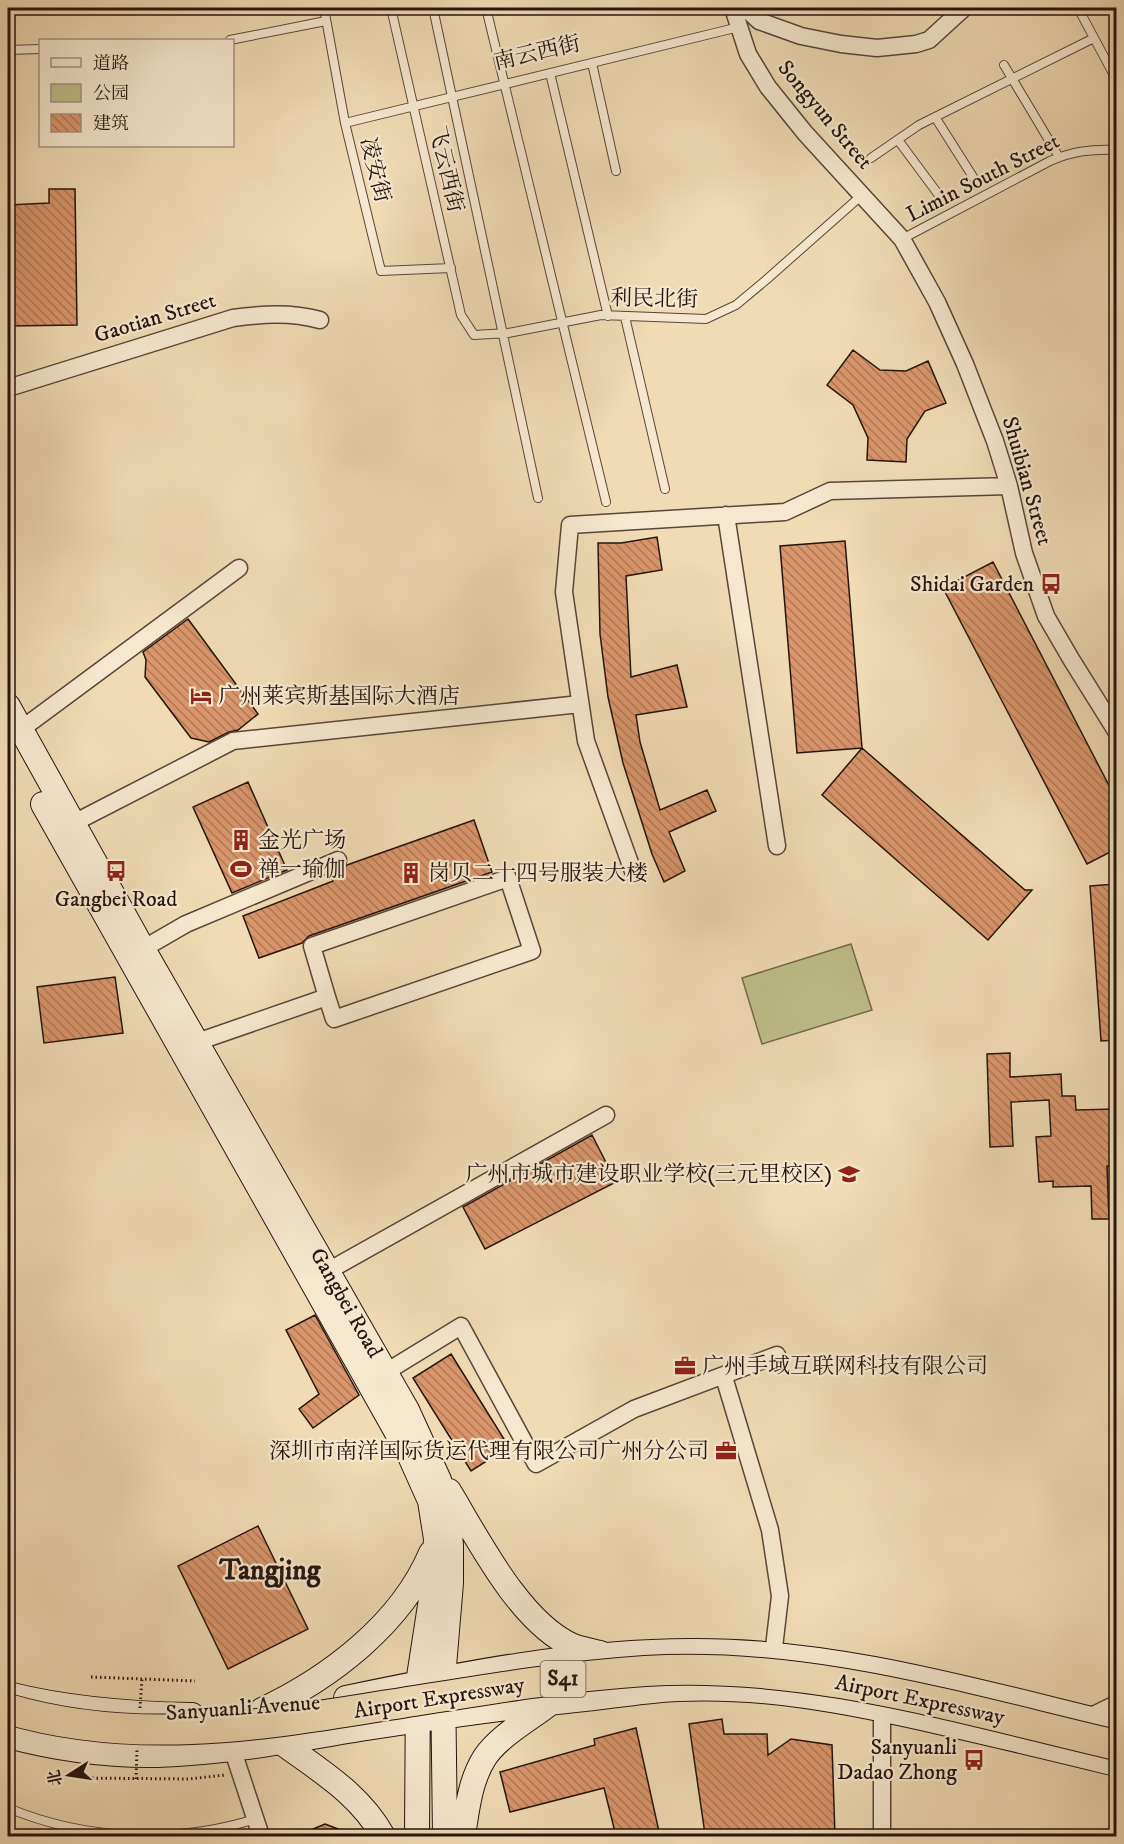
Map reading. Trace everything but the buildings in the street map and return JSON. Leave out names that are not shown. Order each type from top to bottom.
[{"type":"highway","name":"Airport Expressway","points":[[8,1709],[50,1719],[110,1728],[153,1731],[205,1730],[259,1725],[578,1677],[647,1671],[697,1670],[797,1676],[867,1686],[951,1704],[1116,1745]]},
{"type":"main road","name":"Gangbei Road","points":[[8,706],[12,736],[136,953],[409,1454],[430,1501],[436,1539],[433,1586],[418,1683],[417,1836]]},
{"type":"main road","name":"Gangbei Road","points":[[136,953],[197,1042],[386,1372],[435,1469],[448,1515],[451,1545],[451,1583],[443,1678],[445,1836]]},
{"type":"main road","points":[[435,1469],[524,1607],[550,1631],[573,1646],[608,1655]]},
{"type":"main road","points":[[239,1747],[255,1733],[253,1711],[296,1694],[337,1666],[380,1628],[421,1577],[436,1539]]},
{"type":"main road","name":"Sanyuanli Avenue","points":[[8,1694],[115,1711],[196,1715],[334,1701],[514,1666],[608,1655],[693,1651],[773,1656],[900,1675],[1116,1725]]},
{"type":"main road","name":"Sanyuanli Avenue","points":[[8,1736],[63,1748],[159,1755],[281,1742],[417,1720],[551,1702],[704,1688],[814,1696],[882,1709],[1116,1764]]},
{"type":"main road","points":[[463,1836],[473,1781],[485,1756],[506,1736],[551,1702]]},
{"type":"main road","points":[[281,1742],[353,1795],[373,1818],[383,1836]]},
{"type":"street","name":"Songyun Street","points":[[733,8],[748,54],[768,87],[785,110],[902,239]]},
{"type":"street","points":[[745,8],[759,21],[801,36],[877,48],[916,44],[929,40],[964,8]]},
{"type":"street","name":"Shuibian Street","points":[[902,239],[937,302],[965,364],[995,441],[1009,486],[1024,553],[1046,615],[1116,731]]},
{"type":"street","name":"Gaotian Street","points":[[8,388],[233,318],[277,314],[301,315],[320,320]]},
{"type":"street","points":[[633,874],[586,741],[564,592],[570,525],[785,512],[830,491],[1009,486]]},
{"type":"street","points":[[726,515],[777,846]]},
{"type":"street","points":[[12,736],[238,568]]},
{"type":"street","points":[[65,827],[233,741],[580,704]]},
{"type":"street","points":[[136,953],[186,924],[338,860]]},
{"type":"street","points":[[508,878],[532,951],[334,1019],[327,997],[312,946],[508,878]]},
{"type":"street","points":[[197,1042],[327,997]]},
{"type":"street","points":[[328,1271],[606,1115]]},
{"type":"street","points":[[386,1372],[461,1326],[536,1464],[634,1409],[724,1377],[777,1355]]},
{"type":"street","points":[[724,1377],[770,1530],[780,1596],[773,1656]]},
{"type":"street","points":[[1087,1718],[1116,1704]]},
{"type":"street","points":[[882,1709],[882,1836]]},
{"type":"street","points":[[239,1747],[240,1773],[261,1836]]},
{"type":"lane","name":"凌安街","points":[[324,8],[345,123],[381,271],[451,268]]},
{"type":"lane","name":"飞云西街","points":[[391,8],[461,315],[474,335]]},
{"type":"lane","points":[[433,8],[538,498]]},
{"type":"lane","points":[[486,8],[606,502]]},
{"type":"lane","points":[[1078,8],[1116,79]]},
{"type":"lane","points":[[234,39],[326,21]]},
{"type":"lane","name":"南云西街","points":[[345,123],[739,27]]},
{"type":"lane","points":[[871,158],[935,117],[1094,38]]},
{"type":"lane","points":[[8,50],[39,49]]},
{"type":"lane","points":[[592,63],[616,171]]},
{"type":"lane","points":[[1005,65],[1059,157]]},
{"type":"lane","points":[[550,73],[608,316]]},
{"type":"lane","points":[[935,117],[973,177]]},
{"type":"lane","points":[[898,140],[944,202]]},
{"type":"lane","name":"Limin South Street","points":[[902,239],[1059,157],[1097,149],[1116,150]]},
{"type":"lane","name":"利民北街","points":[[474,335],[503,333],[601,315],[706,319],[736,305],[862,194]]},
{"type":"lane","points":[[625,317],[664,489]]},
{"type":"lane","points":[[8,1808],[69,1829],[144,1836],[207,1833],[255,1818]]},
{"type":"path","points":[[91,1677],[195,1681]]},
{"type":"path","points":[[83,1778],[189,1779],[240,1773]]},
{"type":"green space","points":[[851,944],[872,1010],[762,1044],[742,978]]},
{"type":"place","name":"Shidai Garden","points":[[1051,584]]},
{"type":"place","name":"广州莱宾斯基国际大酒店","points":[[201,696]]},
{"type":"place","name":"金光广场","points":[[241,840]]},
{"type":"place","name":"禅一瑜伽","points":[[241,869]]},
{"type":"place","name":"Gangbei Road","points":[[116,871]]},
{"type":"place","name":"岗贝二十四号服装大楼","points":[[411,873]]},
{"type":"place","name":"广州市城市建设职业学校(三元里校区)","points":[[849,1174]]},
{"type":"place","name":"广州手域互联网科技有限公司","points":[[685,1366]]},
{"type":"place","name":"深圳市南洋国际货运代理有限公司广州分公司","points":[[726,1451]]},
{"type":"place","name":"Sanyuanli Dadao Zhong","points":[[974,1760]]},
{"type":"district","name":"Tangjing","points":[[270,1570]]}]
